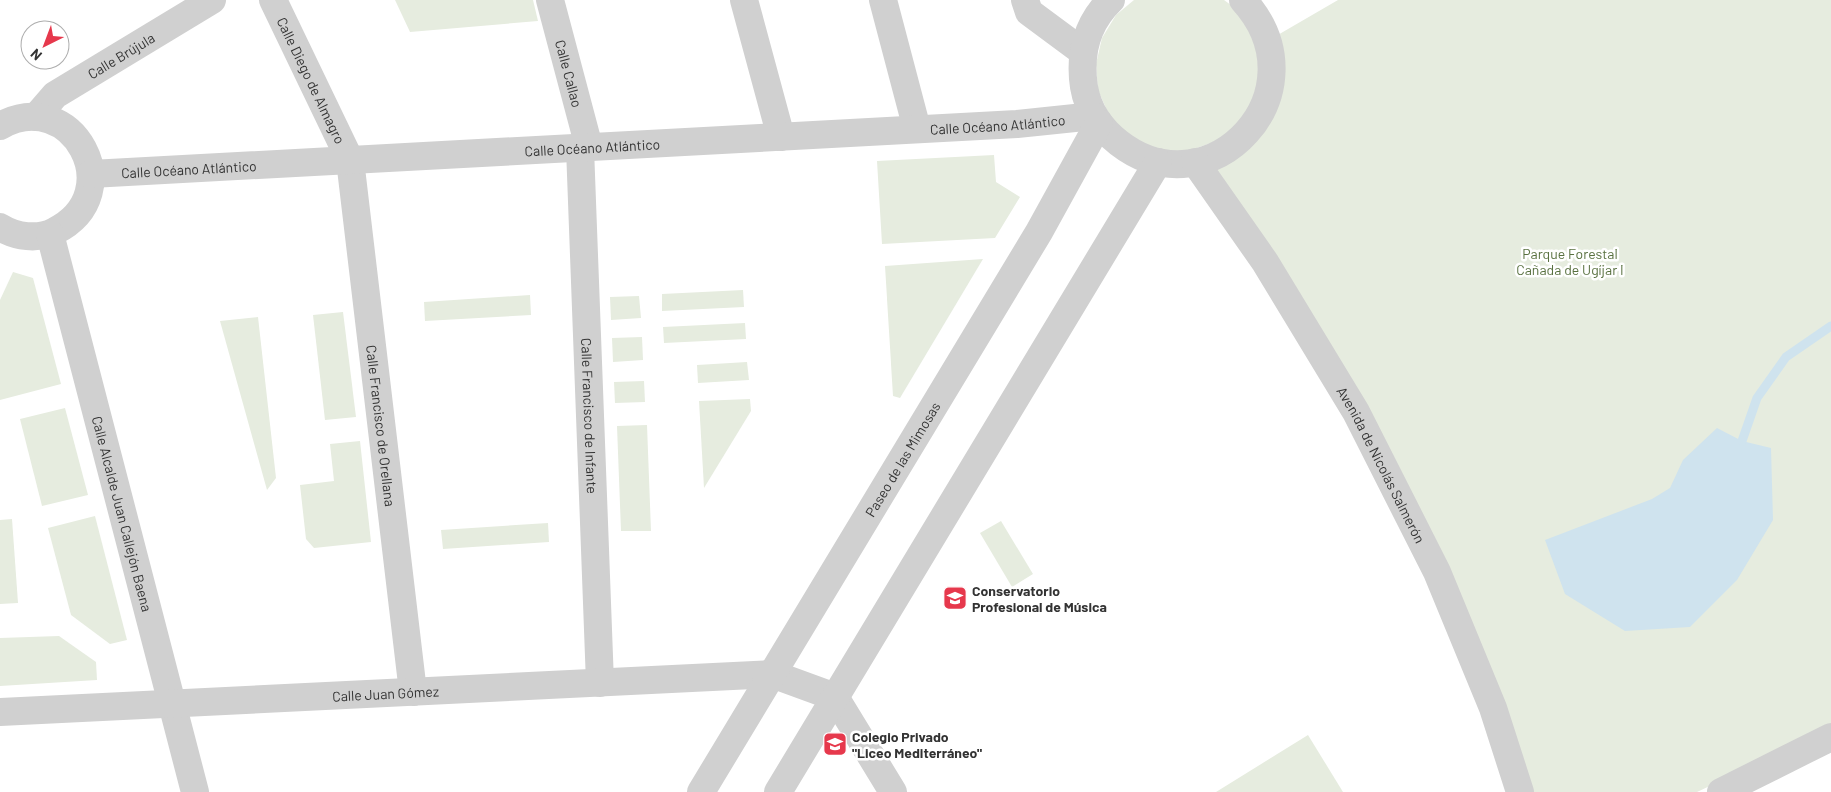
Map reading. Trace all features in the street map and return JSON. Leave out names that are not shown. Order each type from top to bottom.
[{"type":"street","name":"Calle Brújula","points":[[36,117],[55,95],[212,0]]},
{"type":"street","name":"Calle Diego de Almagro","points":[[273,0],[350,160]]},
{"type":"street","name":"Calle Callao","points":[[550,0],[584,148]]},
{"type":"street","points":[[744,0],[782,137]]},
{"type":"street","points":[[883,0],[917,130]]},
{"type":"street","points":[[1025,0],[1029,12],[1083,52]]},
{"type":"street","points":[[1111,0],[1102,9],[1090,29],[1083,52],[1082,74],[1085,95],[1097,119],[1111,137],[1125,148],[1158,162],[1177,164],[1195,162],[1214,156],[1235,145],[1256,122],[1267,101],[1272,78],[1269,40],[1256,15],[1243,0]]},
{"type":"street","points":[[0,126],[22,118],[36,117],[53,121],[68,129],[80,142],[88,157],[92,174],[89,194],[81,211],[67,225],[50,234],[34,236],[17,235],[1,229]]},
{"type":"street","name":"Calle Océano Atlántico","points":[[92,174],[1097,119]]},
{"type":"street","name":"Paseo de las Mimosas","points":[[701,792],[1039,232],[1097,119]]},
{"type":"street","name":"Calle Francisco de Infante","points":[[584,148],[600,683]]},
{"type":"street","name":"Calle Francisco de Orellana","points":[[350,160],[413,692]]},
{"type":"street","points":[[778,792],[1158,162]]},
{"type":"street","name":"Avenida de Nicolás Salmerón","points":[[1195,162],[1265,262],[1356,412],[1437,572],[1493,708],[1520,792]]},
{"type":"street","name":"Calle Alcalde Juan Callejón Baena","points":[[50,234],[195,792]]},
{"type":"street","points":[[772,674],[835,697],[893,792]]},
{"type":"street","name":"Calle Juan Gómez","points":[[0,712],[772,674]]},
{"type":"street","points":[[1721,792],[1831,737]]},
{"type":"green space","points":[[395,0],[533,0],[538,21],[410,32]]},
{"type":"green space","points":[[1134,0],[1224,0],[1235,8],[1253,30],[1262,87],[1233,135],[1180,154],[1151,149],[1126,135],[1109,115],[1098,90],[1096,64],[1102,38],[1116,15]]},
{"type":"green space","name":"Parque Forestal Cañada de Ugíjar I","points":[[1338,0],[1831,0],[1831,729],[1697,792],[1520,792],[1437,572],[1195,162],[1256,122],[1269,40]]},
{"type":"green space","points":[[994,155],[996,182],[1020,197],[995,238],[882,244],[877,161]]},
{"type":"green space","points":[[983,259],[900,398],[893,396],[885,266]]},
{"type":"green space","points":[[13,272],[33,278],[61,384],[0,400],[0,300]]},
{"type":"green space","points":[[743,290],[744,307],[662,311],[662,294]]},
{"type":"green space","points":[[530,295],[531,315],[425,321],[424,302]]},
{"type":"green space","points":[[639,296],[641,318],[611,320],[610,297]]},
{"type":"green space","points":[[343,312],[356,417],[325,420],[313,315]]},
{"type":"green space","points":[[258,317],[276,478],[267,490],[220,321]]},
{"type":"green space","points":[[745,323],[746,339],[664,343],[663,327]]},
{"type":"green space","points":[[642,337],[643,360],[613,362],[612,338]]},
{"type":"green space","points":[[747,362],[749,380],[698,383],[697,365]]},
{"type":"green space","points":[[644,381],[645,402],[615,403],[614,382]]},
{"type":"green space","points":[[750,399],[751,411],[704,488],[699,401]]},
{"type":"green space","points":[[65,408],[88,495],[42,506],[20,419]]},
{"type":"green space","points":[[647,425],[651,531],[621,531],[617,426]]},
{"type":"green space","points":[[360,441],[371,542],[314,548],[306,539],[300,485],[334,481],[330,444]]},
{"type":"green space","points":[[95,516],[127,640],[110,644],[71,615],[48,528]]},
{"type":"green space","points":[[12,519],[18,603],[0,604],[0,520]]},
{"type":"green space","points":[[1001,521],[1033,574],[1012,587],[980,533]]},
{"type":"green space","points":[[548,523],[549,542],[443,549],[441,530]]},
{"type":"green space","points":[[59,636],[96,662],[97,680],[0,686],[0,638]]},
{"type":"green space","points":[[1308,735],[1343,792],[1216,792]]},
{"type":"water","points":[[1717,428],[1742,441],[1771,448],[1773,520],[1737,580],[1690,627],[1625,631],[1565,594],[1545,540],[1652,499],[1670,488],[1683,460]]},
{"type":"waterway","points":[[1742,441],[1757,398],[1786,357],[1831,326]]},
{"type":"place","name":"Conservatorio Profesional de Música","points":[[955,598]]},
{"type":"place","name":"Colegio Privado \"Liceo Mediterráneo\"","points":[[835,744]]}]
